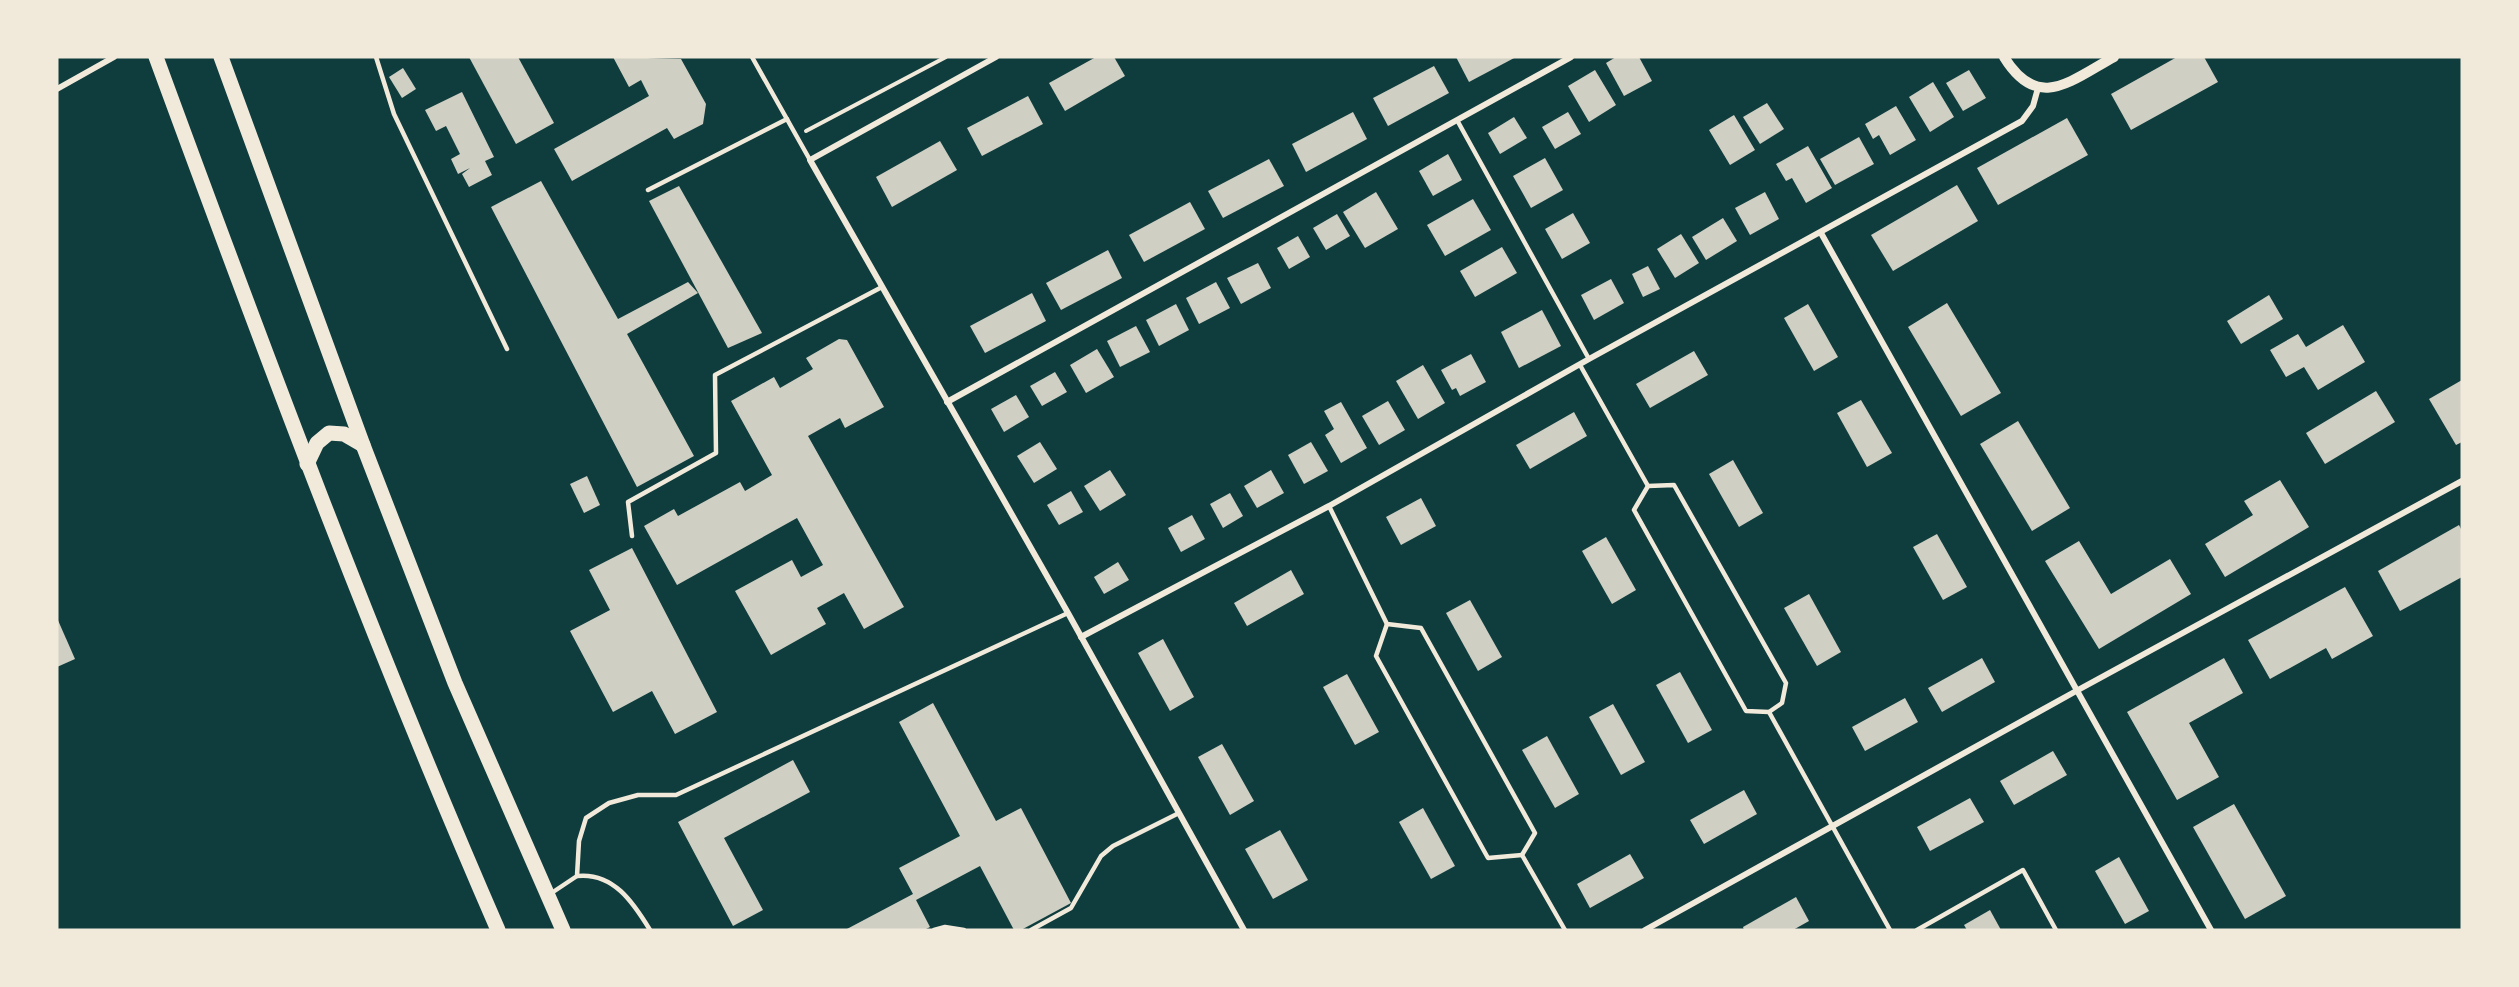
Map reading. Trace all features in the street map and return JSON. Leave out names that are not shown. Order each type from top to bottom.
[{"type":"main road","points":[[156,57],[307,464],[442,801],[498,930]]},
{"type":"main road","points":[[221,57],[363,445],[455,683],[563,930]]},
{"type":"main road","points":[[307,464],[316,443],[329,433],[344,434],[363,445]]},
{"type":"street","points":[[57,89],[114,57]]},
{"type":"street","points":[[996,57],[810,160],[1068,613],[1244,930]]},
{"type":"street","points":[[947,402],[1570,57]]},
{"type":"street","points":[[2004,57],[2014,73],[2024,82],[2038,88],[2057,87],[2114,57]]},
{"type":"street","points":[[1081,637],[1329,506],[1589,359],[2022,121],[2033,106],[2038,88]]},
{"type":"street","points":[[1821,233],[2211,930]]},
{"type":"street","points":[[1645,930],[2078,690],[2462,482]]},
{"type":"lane","points":[[376,57],[394,114],[507,349]]},
{"type":"lane","points":[[752,57],[810,160]]},
{"type":"lane","points":[[648,190],[786,119]]},
{"type":"lane","points":[[1457,120],[1589,359]]},
{"type":"lane","points":[[632,536],[628,502],[716,453],[715,375],[882,287]]},
{"type":"lane","points":[[1580,365],[1648,486]]},
{"type":"lane","points":[[1674,485],[1786,683],[1782,704],[1769,712],[1746,711],[1634,510],[1648,486],[1674,485]]},
{"type":"lane","points":[[1329,506],[1387,624],[1376,656],[1488,858],[1522,855]]},
{"type":"lane","points":[[577,876],[579,841],[586,818],[609,803],[638,795],[676,795],[1068,613]]},
{"type":"lane","points":[[1387,624],[1421,628],[1536,832],[1522,855]]},
{"type":"lane","points":[[1769,712],[1890,930]]},
{"type":"lane","points":[[1030,930],[1071,908],[1101,856],[1113,846],[1179,813]]},
{"type":"lane","points":[[1522,855],[1565,930]]},
{"type":"lane","points":[[1917,930],[2023,870],[2056,930]]},
{"type":"lane","points":[[547,896],[577,876],[590,875],[605,879],[621,890],[650,930]]},
{"type":"lane","points":[[1930,923],[1934,930]]},
{"type":"lane","points":[[934,930],[945,927],[964,930]]},
{"type":"path","points":[[796,136],[946,57]]},
{"type":"building","points":[[469,57],[518,57],[554,123],[516,144]]},
{"type":"building","points":[[613,57],[681,59],[706,104],[703,124],[674,139],[667,128],[572,181],[554,149],[649,96],[641,80],[629,87]]},
{"type":"building","points":[[1096,57],[1114,57],[1125,76],[1065,111],[1049,83]]},
{"type":"building","points":[[1456,57],[1516,57],[1469,82]]},
{"type":"building","points":[[1616,57],[1639,57],[1652,81],[1624,96],[1606,63]]},
{"type":"building","points":[[2177,57],[2204,57],[2218,82],[2131,130],[2111,94]]},
{"type":"building","points":[[1434,66],[1449,93],[1388,126],[1373,98]]},
{"type":"building","points":[[403,68],[416,89],[402,98],[389,77]]},
{"type":"building","points":[[1595,70],[1616,105],[1589,122],[1568,86]]},
{"type":"building","points":[[1969,70],[1986,98],[1963,111],[1946,83]]},
{"type":"building","points":[[1933,82],[1954,117],[1930,132],[1909,97]]},
{"type":"building","points":[[462,92],[494,157],[485,161],[492,175],[469,187],[462,174],[470,168],[458,174],[451,159],[460,154],[446,126],[436,131],[425,110]]},
{"type":"building","points":[[1028,96],[1043,124],[982,156],[967,128]]},
{"type":"building","points":[[1767,103],[1784,129],[1760,144],[1743,117]]},
{"type":"building","points":[[1896,106],[1916,140],[1890,155],[1879,135],[1873,139],[1865,124]]},
{"type":"building","points":[[1353,112],[1367,139],[1306,172],[1292,144]]},
{"type":"building","points":[[1568,112],[1581,134],[1555,149],[1542,127]]},
{"type":"building","points":[[1734,115],[1755,150],[1730,165],[1709,130]]},
{"type":"building","points":[[1514,117],[1527,138],[1500,154],[1488,133]]},
{"type":"building","points":[[2067,118],[2088,155],[1998,205],[1977,168]]},
{"type":"building","points":[[1859,137],[1874,164],[1835,185],[1820,159]]},
{"type":"building","points":[[940,141],[957,170],[892,207],[876,177]]},
{"type":"building","points":[[1808,146],[1832,188],[1806,203],[1792,178],[1786,181],[1776,164]]},
{"type":"building","points":[[1448,154],[1462,180],[1433,196],[1419,171]]},
{"type":"building","points":[[1545,158],[1563,190],[1531,208],[1513,176]]},
{"type":"building","points":[[1269,159],[1284,186],[1223,218],[1208,191]]},
{"type":"building","points":[[541,181],[618,319],[688,282],[698,293],[627,334],[694,456],[637,487],[491,207]]},
{"type":"building","points":[[1957,185],[1978,221],[1893,271],[1871,235]]},
{"type":"building","points":[[679,186],[762,333],[728,348],[649,201]]},
{"type":"building","points":[[1376,192],[1398,229],[1365,248],[1343,212]]},
{"type":"building","points":[[1765,192],[1779,219],[1750,235],[1735,208]]},
{"type":"building","points":[[1473,199],[1491,230],[1445,256],[1427,225]]},
{"type":"building","points":[[1190,202],[1205,229],[1144,262],[1129,235]]},
{"type":"building","points":[[1573,213],[1590,243],[1562,259],[1545,229]]},
{"type":"building","points":[[1337,214],[1350,236],[1326,250],[1313,228]]},
{"type":"building","points":[[1723,218],[1737,241],[1706,260],[1692,237]]},
{"type":"building","points":[[1681,234],[1699,263],[1675,278],[1657,249]]},
{"type":"building","points":[[1298,236],[1310,257],[1289,269],[1277,248]]},
{"type":"building","points":[[1502,247],[1517,273],[1475,297],[1460,271]]},
{"type":"building","points":[[1108,250],[1122,278],[1061,310],[1046,283]]},
{"type":"building","points":[[1258,263],[1271,288],[1241,304],[1227,278]]},
{"type":"building","points":[[1648,266],[1660,289],[1643,297],[1632,274]]},
{"type":"building","points":[[1611,279],[1624,303],[1594,320],[1581,295]]},
{"type":"building","points":[[1216,282],[1230,308],[1199,324],[1186,298]]},
{"type":"building","points":[[1032,293],[1046,321],[985,353],[970,326]]},
{"type":"building","points":[[2269,295],[2283,319],[2241,344],[2227,321]]},
{"type":"building","points":[[1947,303],[2001,393],[1961,416],[1908,327]]},
{"type":"building","points":[[1176,304],[1189,330],[1159,346],[1146,320]]},
{"type":"building","points":[[1808,304],[1838,357],[1814,371],[1784,318]]},
{"type":"building","points":[[1542,310],[1561,346],[1519,368],[1501,332]]},
{"type":"building","points":[[2343,325],[2365,362],[2318,390],[2304,367],[2286,377],[2270,350],[2298,334],[2306,347]]},
{"type":"building","points":[[1136,326],[1150,352],[1120,367],[1107,341]]},
{"type":"building","points":[[839,339],[847,340],[884,407],[845,428],[840,418],[808,436],[904,607],[864,629],[844,593],[817,608],[826,624],[771,655],[735,591],[792,560],[801,577],[823,565],[797,518],[677,585],[644,526],[674,509],[678,516],[740,482],[745,491],[772,475],[731,401],[774,377],[780,388],[813,369],[806,358]]},
{"type":"building","points":[[1097,349],[1114,377],[1086,393],[1070,365]]},
{"type":"building","points":[[1694,351],[1708,375],[1650,408],[1636,384]]},
{"type":"building","points":[[1471,354],[1486,382],[1460,396],[1456,388],[1452,390],[1441,370]]},
{"type":"building","points":[[1423,365],[1445,403],[1418,419],[1396,381]]},
{"type":"building","points":[[1055,372],[1067,392],[1042,406],[1030,386]]},
{"type":"building","points":[[2462,380],[2462,442],[2456,445],[2429,399]]},
{"type":"building","points":[[2376,391],[2395,422],[2325,464],[2306,433]]},
{"type":"building","points":[[1016,395],[1029,417],[1004,432],[991,409]]},
{"type":"building","points":[[1861,400],[1892,453],[1867,467],[1837,413]]},
{"type":"building","points":[[1388,401],[1405,430],[1379,445],[1362,416]]},
{"type":"building","points":[[1341,402],[1367,448],[1341,463],[1325,435],[1334,429],[1324,411]]},
{"type":"building","points":[[1574,412],[1587,436],[1530,469],[1516,445]]},
{"type":"building","points":[[2018,421],[2070,508],[2032,531],[1980,444]]},
{"type":"building","points":[[1040,442],[1057,469],[1034,483],[1017,456]]},
{"type":"building","points":[[1311,442],[1328,471],[1304,484],[1288,455]]},
{"type":"building","points":[[1733,460],[1763,513],[1739,527],[1709,474]]},
{"type":"building","points":[[1110,470],[1126,495],[1100,511],[1084,486]]},
{"type":"building","points":[[1271,470],[1284,493],[1257,508],[1244,486]]},
{"type":"building","points":[[587,476],[600,505],[584,513],[570,484]]},
{"type":"building","points":[[2280,480],[2309,527],[2225,577],[2205,544],[2253,515],[2244,501]]},
{"type":"building","points":[[1071,491],[1083,512],[1059,525],[1047,505]]},
{"type":"building","points":[[1230,493],[1243,516],[1223,528],[1210,504]]},
{"type":"building","points":[[1421,498],[1436,526],[1401,545],[1386,517]]},
{"type":"building","points":[[1192,515],[1205,539],[1181,552],[1168,528]]},
{"type":"building","points":[[2459,525],[2462,531],[2462,577],[2400,611],[2378,571]]},
{"type":"building","points":[[1937,534],[1967,587],[1943,600],[1913,547]]},
{"type":"building","points":[[1606,537],[1636,590],[1612,604],[1582,551]]},
{"type":"building","points":[[2079,541],[2111,594],[2170,559],[2191,594],[2099,649],[2045,561]]},
{"type":"building","points":[[632,548],[717,712],[675,734],[652,691],[613,712],[570,631],[610,610],[589,570]]},
{"type":"building","points":[[1118,562],[1129,580],[1104,594],[1094,577]]},
{"type":"building","points":[[1291,570],[1304,594],[1247,626],[1234,603]]},
{"type":"building","points":[[2345,587],[2373,636],[2332,659],[2326,648],[2270,679],[2248,640]]},
{"type":"building","points":[[1809,594],[1841,652],[1817,666],[1784,608]]},
{"type":"building","points":[[1470,600],[1502,657],[1478,671],[1446,613]]},
{"type":"building","points":[[57,618],[75,659],[57,667]]},
{"type":"building","points":[[1163,639],[1194,697],[1170,711],[1138,653]]},
{"type":"building","points":[[1982,658],[1995,682],[1942,712],[1928,688]]},
{"type":"building","points":[[2224,658],[2243,693],[2189,723],[2219,777],[2177,800],[2127,712]]},
{"type":"building","points":[[1680,672],[1712,730],[1688,743],[1656,685]]},
{"type":"building","points":[[1347,674],[1379,732],[1355,745],[1323,687]]},
{"type":"building","points":[[1905,698],[1918,722],[1865,751],[1852,727]]},
{"type":"building","points":[[933,703],[996,821],[1021,808],[1071,903],[1021,930],[1014,930],[980,866],[916,900],[930,927],[924,930],[845,930],[913,894],[899,868],[960,836],[899,722]]},
{"type":"building","points":[[1613,704],[1645,762],[1621,775],[1589,717]]},
{"type":"building","points":[[1547,736],[1579,794],[1555,808],[1522,750]]},
{"type":"building","points":[[1222,744],[1254,801],[1230,815],[1198,757]]},
{"type":"building","points":[[2053,751],[2067,775],[2014,805],[2000,781]]},
{"type":"building","points":[[793,760],[810,792],[724,838],[763,910],[733,926],[678,822]]},
{"type":"building","points":[[1744,790],[1757,814],[1704,844],[1690,820]]},
{"type":"building","points":[[1970,798],[1984,822],[1930,851],[1917,827]]},
{"type":"building","points":[[2234,804],[2286,896],[2245,919],[2193,827]]},
{"type":"building","points":[[1423,808],[1455,866],[1431,879],[1399,822]]},
{"type":"building","points":[[1280,830],[1308,880],[1273,899],[1245,849]]},
{"type":"building","points":[[1630,854],[1644,878],[1590,908],[1577,884]]},
{"type":"building","points":[[2119,857],[2149,911],[2125,924],[2095,871]]},
{"type":"building","points":[[1796,897],[1809,921],[1793,930],[1744,930],[1743,927]]},
{"type":"building","points":[[1990,910],[2001,930],[1967,930],[1964,925]]}]
